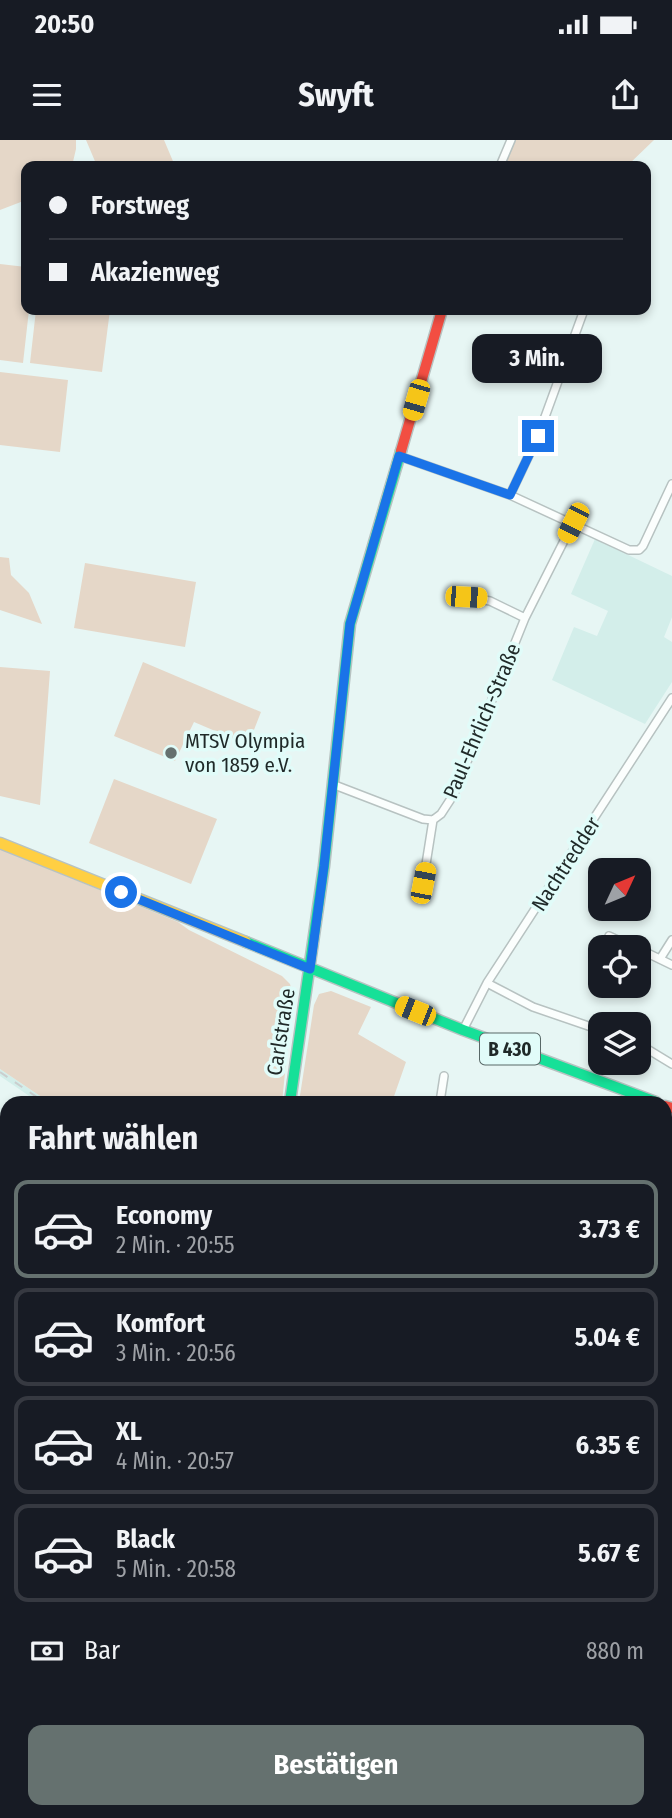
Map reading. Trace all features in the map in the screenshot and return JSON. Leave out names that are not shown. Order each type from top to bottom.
[{"type":"street","points":[[502,161],[511,140]]},
{"type":"street","name":"Carlstraße","points":[[291,1096],[310,969],[350,624],[441,315]]},
{"type":"street","points":[[510,495],[538,436],[582,315]]},
{"type":"street","points":[[399,456],[510,495],[629,550],[639,550],[643,546],[672,484]]},
{"type":"street","name":"Paul-Ehrlich-Straße","points":[[332,784],[422,819],[433,820],[441,814],[454,794],[525,618],[573,523]]},
{"type":"street","name":"Paul-Ehrlich-Straße","points":[[466,597],[490,601],[525,618]]},
{"type":"street","name":"Nachtredder","points":[[463,1030],[487,983],[672,698]]},
{"type":"street","name":"Paul-Ehrlich-Straße","points":[[423,883],[433,820]]},
{"type":"street","name":"B 430","points":[[0,843],[463,1030],[640,1096]]},
{"type":"street","points":[[660,959],[672,940]]},
{"type":"street","points":[[651,955],[672,965]]},
{"type":"street","points":[[487,983],[533,1007],[588,1026]]},
{"type":"street","points":[[651,1051],[672,1064]]},
{"type":"street","points":[[441,1096],[444,1076]]},
{"type":"shaded area","points":[[0,140],[76,140],[73,161],[21,161],[21,202],[0,210]]},
{"type":"shaded area","points":[[86,140],[164,140],[173,161],[95,161]]},
{"type":"shaded area","points":[[513,140],[654,140],[632,161],[503,161]]},
{"type":"shaded area","points":[[0,264],[21,266],[21,315],[28,315],[23,363],[0,360]]},
{"type":"shaded area","points":[[35,315],[109,315],[102,372],[30,363]]},
{"type":"shaded area","points":[[0,372],[68,380],[60,452],[0,445]]},
{"type":"shaded area","points":[[595,539],[672,576],[672,617],[664,637],[672,642],[672,682],[645,724],[552,680],[574,627],[597,636],[608,611],[571,594]]},
{"type":"shaded area","points":[[0,557],[9,558],[11,575],[29,593],[42,624],[0,610]]},
{"type":"shaded area","points":[[85,563],[196,582],[185,647],[74,628]]},
{"type":"shaded area","points":[[143,662],[261,712],[248,745],[194,722],[175,761],[114,736]]},
{"type":"shaded area","points":[[0,667],[50,671],[40,805],[0,796]]},
{"type":"shaded area","points":[[114,779],[217,819],[191,884],[89,843]]},
{"type":"shaded area","points":[[0,849],[178,922],[282,976],[290,984],[293,995],[283,1096],[40,1096],[0,1069]]},
{"type":"shaded area","points":[[331,991],[371,1007],[358,1034],[406,1062],[394,1096],[300,1096],[314,1005],[319,994]]},
{"type":"shaded area","points":[[0,1069],[40,1096],[29,1096],[0,1076]]},
{"type":"railway","points":[[0,1072],[35,1096]]},
{"type":"traffic: fast","points":[[291,1096],[324,866],[350,624],[401,451]]},
{"type":"traffic: fast","points":[[246,942],[463,1030],[640,1096]]},
{"type":"traffic: slow","points":[[0,843],[246,942]]},
{"type":"traffic: jam","points":[[401,451],[441,315]]},
{"type":"place","name":"MTSV Olympia von 1859 e.V.","points":[[171,753]]},
{"type":"route","points":[[121,892],[310,969],[350,624],[399,456],[510,495],[538,436]]}]
